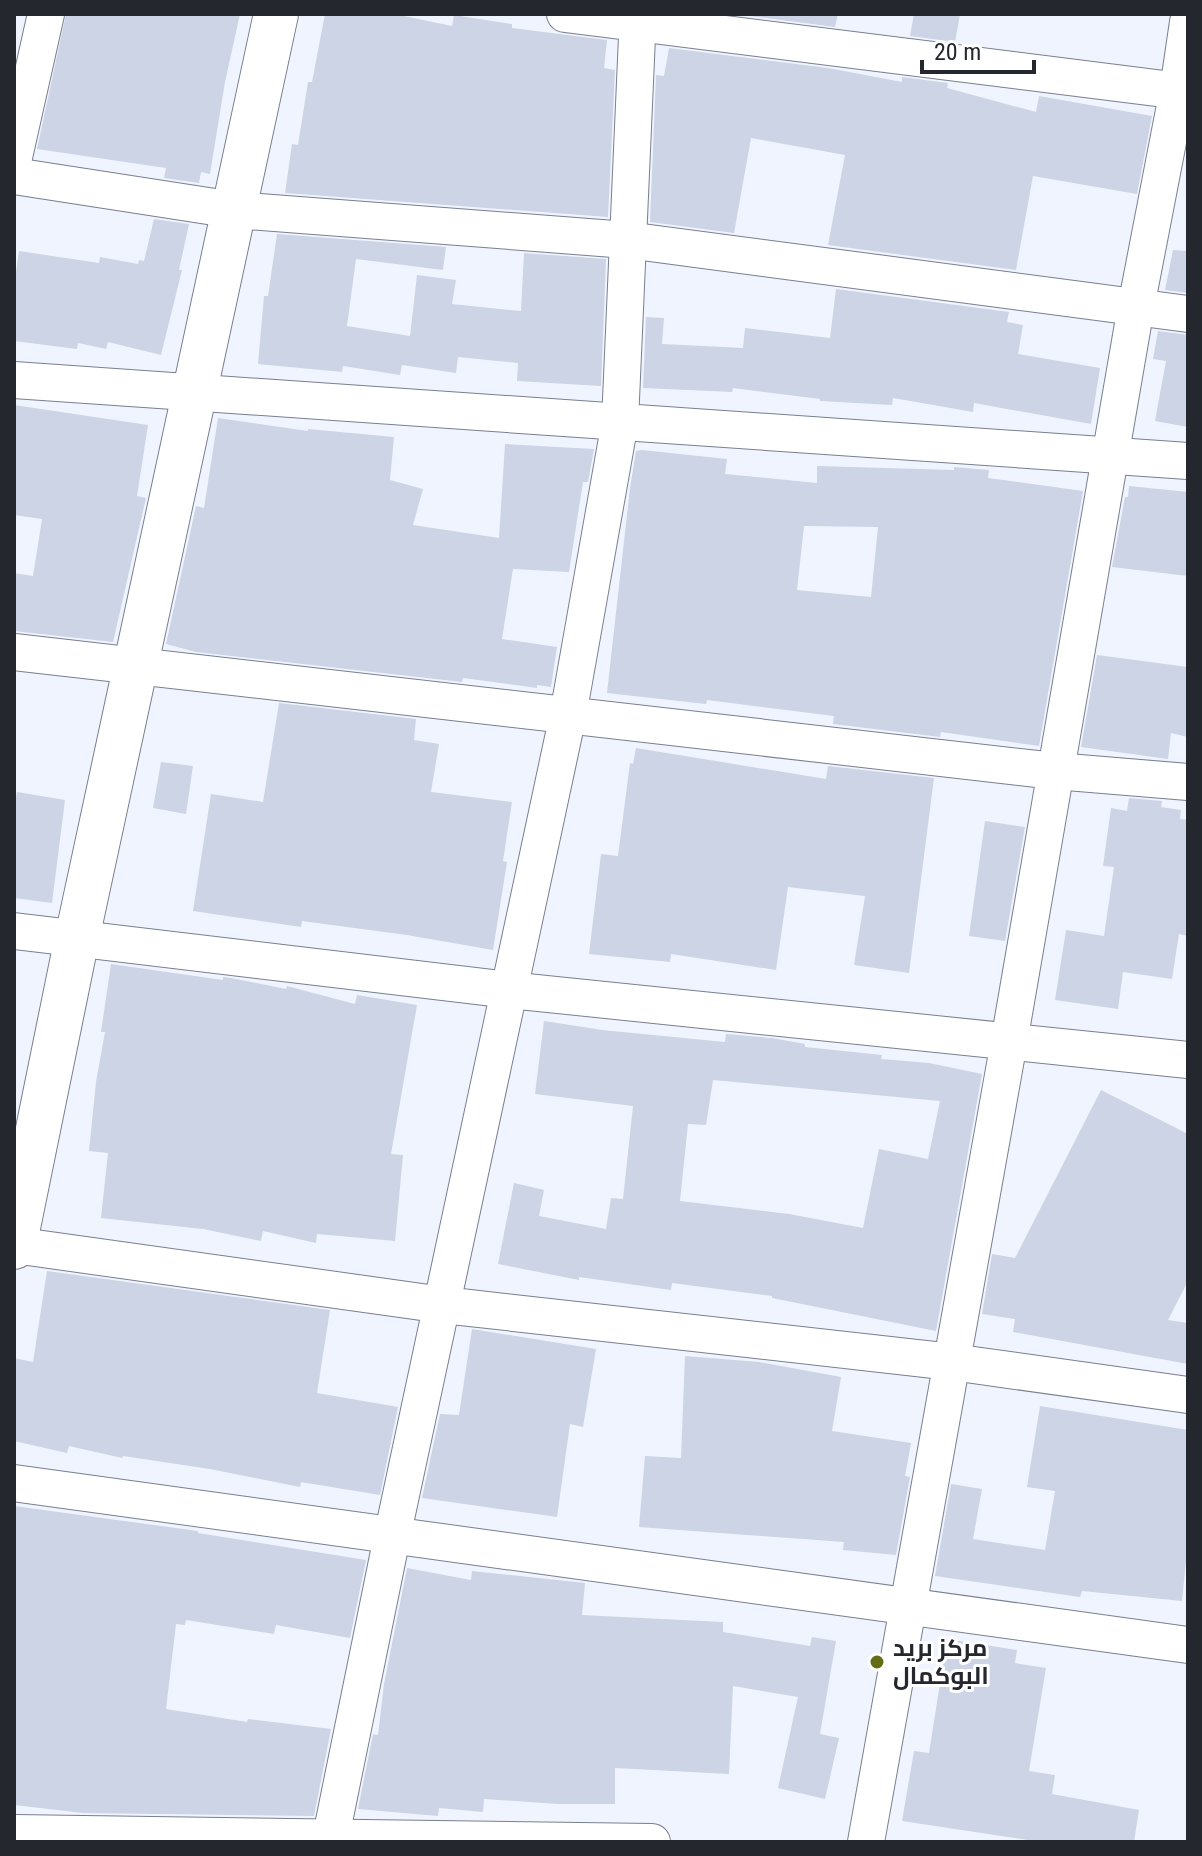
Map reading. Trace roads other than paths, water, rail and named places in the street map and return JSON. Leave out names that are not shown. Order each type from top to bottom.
[{"type":"street","points":[[14,157],[46,14]]},
{"type":"street","points":[[276,14],[14,1245],[443,1305],[952,1362],[1188,1395]]},
{"type":"street","points":[[565,14],[638,19],[1183,91]]},
{"type":"street","points":[[331,1836],[568,715],[620,422],[638,19]]},
{"type":"street","points":[[866,1842],[1136,307],[1183,91],[1188,22]]},
{"type":"street","points":[[14,176],[234,210],[627,240],[1188,314]]},
{"type":"street","points":[[14,380],[1188,461]]},
{"type":"street","points":[[14,652],[1055,771],[1188,782]]},
{"type":"street","points":[[14,931],[509,990],[1188,1060]]},
{"type":"street","points":[[14,1483],[1188,1645]]},
{"type":"street","points":[[14,1833],[652,1842]]},
{"type":"place","name":"مركز بريد البوكمال","points":[[877,1662]]}]
